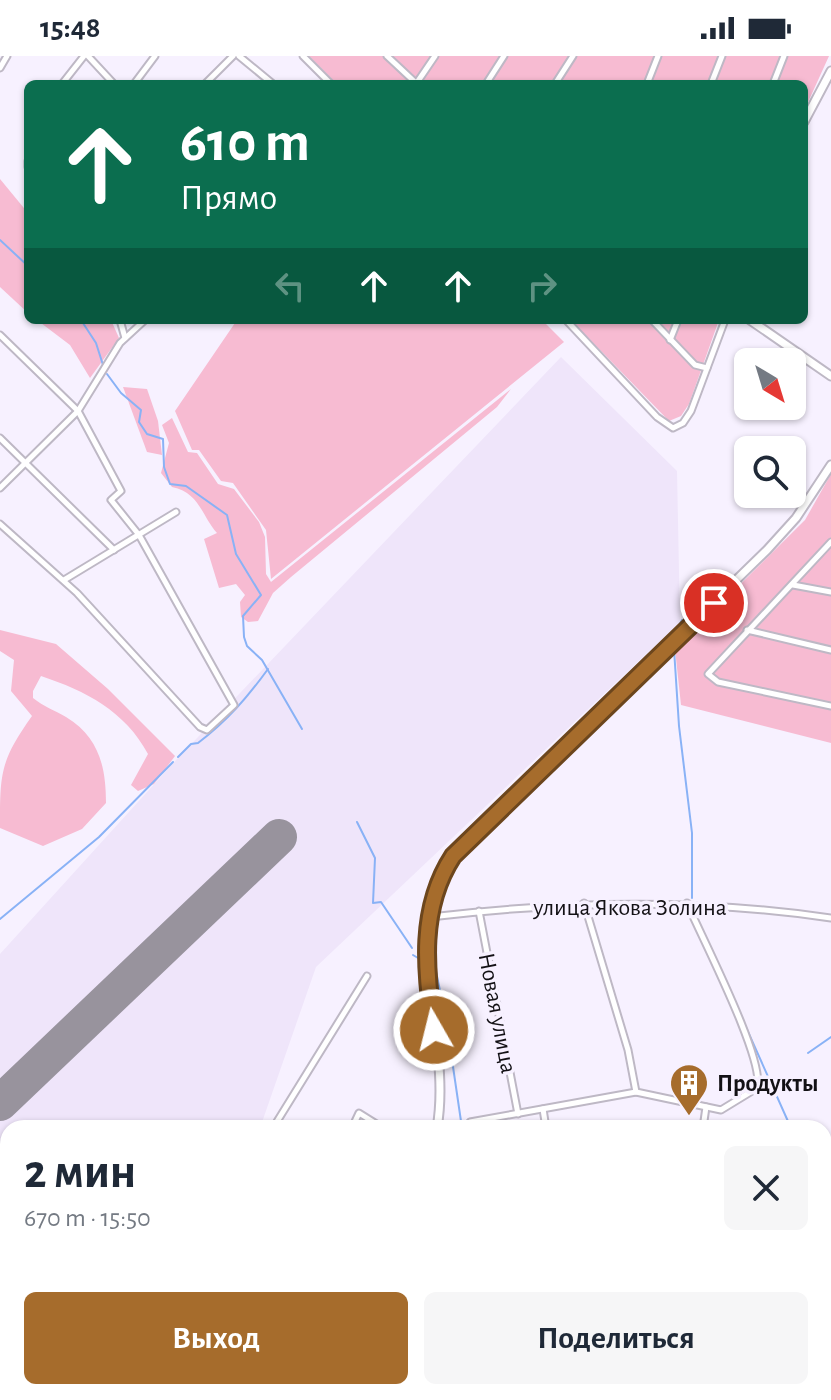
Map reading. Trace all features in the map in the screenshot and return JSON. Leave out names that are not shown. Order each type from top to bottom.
[{"type":"main road","points":[[808,114],[831,71]]},
{"type":"main road","points":[[756,324],[831,376]]},
{"type":"main road","points":[[438,1120],[442,1091],[427,977],[429,917],[440,876],[453,856],[678,639],[796,518],[831,465]]},
{"type":"street","points":[[0,68],[7,56]]},
{"type":"street","points":[[65,80],[86,56],[110,80]]},
{"type":"street","points":[[137,80],[155,56]]},
{"type":"street","points":[[209,80],[236,56],[268,80]]},
{"type":"street","points":[[303,56],[327,80]]},
{"type":"street","points":[[387,56],[412,80]]},
{"type":"street","points":[[419,80],[435,56]]},
{"type":"street","points":[[489,80],[504,56]]},
{"type":"street","points":[[558,80],[573,56]]},
{"type":"street","points":[[649,80],[658,56]]},
{"type":"street","points":[[713,80],[722,56]]},
{"type":"street","points":[[775,80],[784,56]]},
{"type":"street","points":[[121,324],[125,338]]},
{"type":"street","points":[[0,488],[78,411],[125,338],[141,324]]},
{"type":"street","points":[[570,324],[657,417],[673,428],[683,423],[691,411],[724,324]]},
{"type":"street","points":[[656,324],[695,365],[707,368]]},
{"type":"street","points":[[670,340],[676,324]]},
{"type":"street","points":[[0,335],[78,411],[121,491],[111,500],[139,535],[234,705],[217,724],[207,730],[200,727],[64,580],[0,524]]},
{"type":"street","points":[[0,438],[114,550]]},
{"type":"street","points":[[64,580],[176,512]]},
{"type":"street","points":[[831,542],[710,668],[709,679],[831,706]]},
{"type":"street","points":[[792,585],[831,592]]},
{"type":"street","points":[[746,630],[831,650]]},
{"type":"street","points":[[584,903],[628,1050],[636,1092]]},
{"type":"street","name":"улица Якова Золина","points":[[429,917],[584,903],[687,903],[831,918]]},
{"type":"street","points":[[482,1120],[636,1092],[721,1110],[757,1088],[758,1074],[739,1017],[687,903]]},
{"type":"street","name":"Новая улица","points":[[479,911],[518,1114]]},
{"type":"street","points":[[278,1120],[367,976]]},
{"type":"street","points":[[704,1120],[706,1107]]},
{"type":"street","points":[[543,1109],[545,1120]]},
{"type":"street","points":[[356,1120],[359,1113],[370,1120]]},
{"type":"shaded area","points":[[309,56],[829,56],[808,102],[808,80],[333,80]]},
{"type":"shaded area","points":[[0,179],[24,208],[24,309],[0,287]]},
{"type":"shaded area","points":[[42,324],[113,324],[119,338],[90,378],[70,345]]},
{"type":"shaded area","points":[[234,324],[546,324],[564,342],[271,579],[266,530],[233,483],[221,481],[199,450],[192,450],[175,411]]},
{"type":"shaded area","points":[[575,324],[718,324],[689,404],[681,416],[669,421]]},
{"type":"shaded area","points":[[561,357],[677,471],[680,622],[316,967],[263,1120],[0,1120],[0,954],[177,759]]},
{"type":"shaded area","points":[[123,387],[147,389],[158,421],[162,455],[147,452]]},
{"type":"shaded area","points":[[511,389],[497,407],[273,593],[258,621],[248,622],[241,617],[240,602],[245,595],[236,584],[219,588],[204,539],[217,533],[194,499],[172,487],[161,473],[169,443],[162,425],[172,418],[188,452],[197,453],[218,484],[234,489],[259,522],[265,537],[266,574],[271,582]]},
{"type":"shaded area","points":[[831,474],[831,743],[681,705],[675,649],[805,520]]},
{"type":"shaded area","points":[[0,630],[56,644],[108,689],[175,756],[154,784],[138,791],[131,785],[148,754],[139,739],[103,704],[41,676],[33,698],[77,725],[93,744],[102,765],[106,803],[82,829],[43,846],[0,828],[4,768],[32,716],[11,691],[14,660],[0,651]]},
{"type":"waterway","points":[[0,240],[24,262]]},
{"type":"waterway","points":[[84,324],[96,343],[103,365]]},
{"type":"waterway","points":[[107,374],[121,393],[141,410],[139,422],[147,434],[163,439],[164,467],[170,484],[186,486],[227,515],[236,554],[261,595],[243,616],[247,646],[262,660],[302,729]]},
{"type":"waterway","points":[[672,638],[682,620]]},
{"type":"waterway","points":[[674,649],[679,726],[692,833],[692,898]]},
{"type":"waterway","points":[[178,757],[227,718],[268,669]]},
{"type":"waterway","points":[[0,919],[99,837],[173,762]]},
{"type":"waterway","points":[[357,822],[375,858],[373,903],[381,902],[412,948]]},
{"type":"waterway","points":[[707,940],[787,1120]]},
{"type":"waterway","points":[[413,955],[423,961]]},
{"type":"waterway","points":[[434,962],[461,1120]]},
{"type":"waterway","points":[[808,1053],[831,1037]]},
{"type":"runway","points":[[0,1103],[279,837]]},
{"type":"place","name":"Продукты","points":[[689,1117]]},
{"type":"route","points":[[434,1030],[427,977],[429,917],[440,876],[453,856],[714,603]]}]
